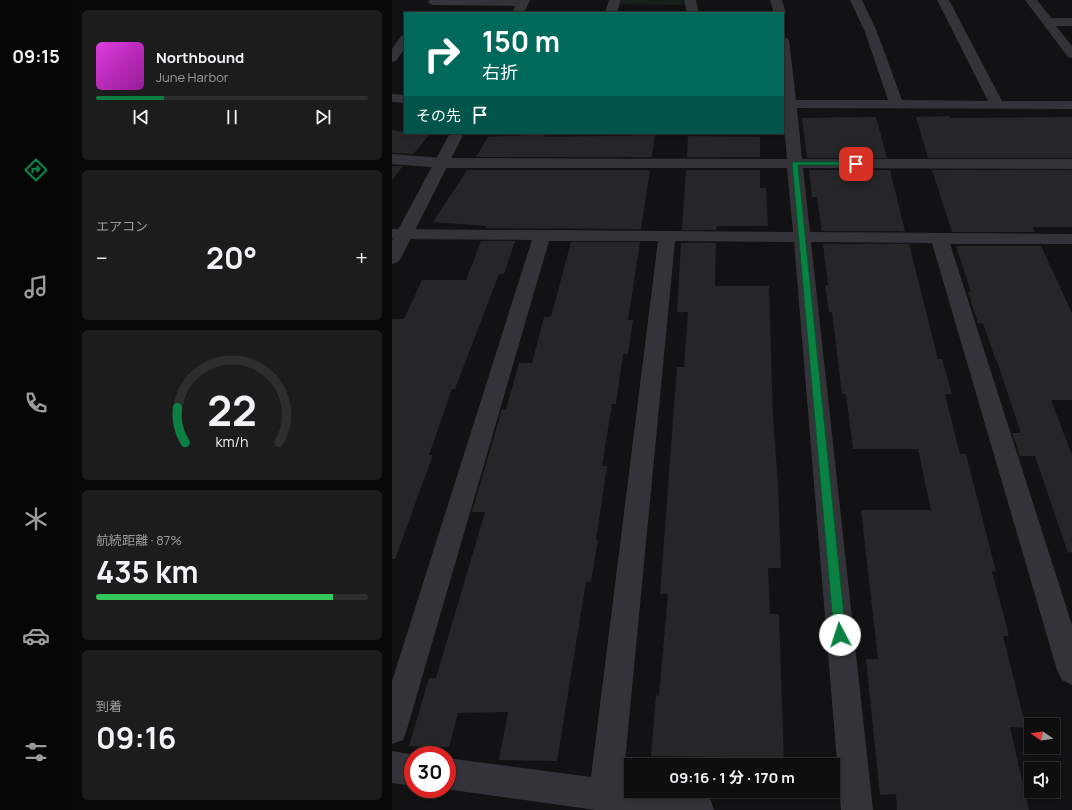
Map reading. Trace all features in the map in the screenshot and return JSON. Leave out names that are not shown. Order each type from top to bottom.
[{"type":"street","points":[[436,0],[434,2],[522,5]]},
{"type":"street","points":[[611,12],[615,0]]},
{"type":"street","points":[[690,0],[693,12]]},
{"type":"street","points":[[776,0],[780,12]]},
{"type":"street","points":[[856,0],[871,32],[897,104]]},
{"type":"street","points":[[943,0],[997,104]]},
{"type":"street","points":[[1031,0],[1072,54]]},
{"type":"street","points":[[1049,22],[1072,22]]},
{"type":"street","points":[[392,38],[404,38]]},
{"type":"street","points":[[392,58],[404,40]]},
{"type":"street","points":[[784,61],[786,104],[802,237],[857,810]]},
{"type":"street","points":[[392,98],[404,99]]},
{"type":"street","points":[[786,104],[1072,105]]},
{"type":"street","points":[[392,258],[398,234],[442,163],[456,134]]},
{"type":"street","points":[[392,159],[442,163],[1072,164]]},
{"type":"street","points":[[398,234],[939,238],[1070,242]]},
{"type":"street","points":[[392,729],[542,236]]},
{"type":"street","points":[[605,795],[667,237]]},
{"type":"street","points":[[939,238],[1072,670]]},
{"type":"street","points":[[392,767],[404,769]]},
{"type":"street","points":[[456,775],[605,795],[698,810]]},
{"type":"shaded area","points":[[622,0],[682,0],[685,5],[621,4]]},
{"type":"building","points":[[949,116],[950,118],[1072,117],[1072,158],[928,158],[916,117]]},
{"type":"building","points":[[876,117],[887,158],[807,158],[802,118]]},
{"type":"building","points":[[392,130],[404,132],[404,134],[430,134],[413,154],[392,153]]},
{"type":"building","points":[[545,134],[544,137],[655,135],[652,157],[476,157],[488,137]]},
{"type":"building","points":[[688,136],[760,137],[760,157],[687,157]]},
{"type":"building","points":[[392,166],[403,166],[392,180]]},
{"type":"building","points":[[467,170],[650,170],[641,229],[486,228],[487,226],[433,222]]},
{"type":"building","points":[[686,170],[760,170],[760,188],[766,188],[768,226],[717,226],[716,230],[682,230]]},
{"type":"building","points":[[809,170],[890,170],[905,231],[822,231],[817,199],[816,197],[812,197]]},
{"type":"building","points":[[932,170],[1072,170],[1072,227],[1033,227],[1035,232],[952,232]]},
{"type":"building","points":[[481,241],[515,241],[504,274],[499,274],[455,389],[452,389],[429,455],[433,455],[395,559],[392,559],[392,319],[404,319],[422,280],[466,280]]},
{"type":"building","points":[[571,242],[640,242],[628,320],[633,320],[628,354],[623,354],[616,404],[612,404],[602,466],[607,466],[596,540],[598,540],[591,582],[586,582],[557,761],[499,760],[508,712],[458,713],[449,746],[409,746],[429,678],[436,678],[485,512],[472,512],[502,409],[506,409],[519,363],[532,363],[544,317],[551,317]]},
{"type":"building","points":[[681,243],[716,243],[715,286],[769,286],[773,418],[778,484],[781,568],[768,568],[770,614],[779,614],[784,758],[651,756],[656,695],[659,696],[668,594],[660,594],[677,367],[684,367],[688,312],[677,312]]},
{"type":"building","points":[[823,244],[909,244],[938,359],[942,359],[952,394],[945,394],[960,454],[966,454],[996,572],[992,571],[1009,636],[1003,636],[1024,720],[1024,728],[1010,727],[1024,788],[1024,798],[1026,798],[1029,810],[897,810],[896,794],[880,795],[866,659],[878,659],[861,510],[931,510],[918,449],[853,449],[846,394],[842,394],[832,312],[829,312],[825,285],[828,285]]},
{"type":"building","points":[[956,246],[1041,246],[1072,313],[1072,400],[1051,400],[1072,455],[1072,552],[1068,553],[1035,456],[1020,456],[1012,433],[1021,433],[983,323],[978,323],[968,292],[971,292]]},
{"type":"route","points":[[840,635],[794,163],[856,164]]}]
